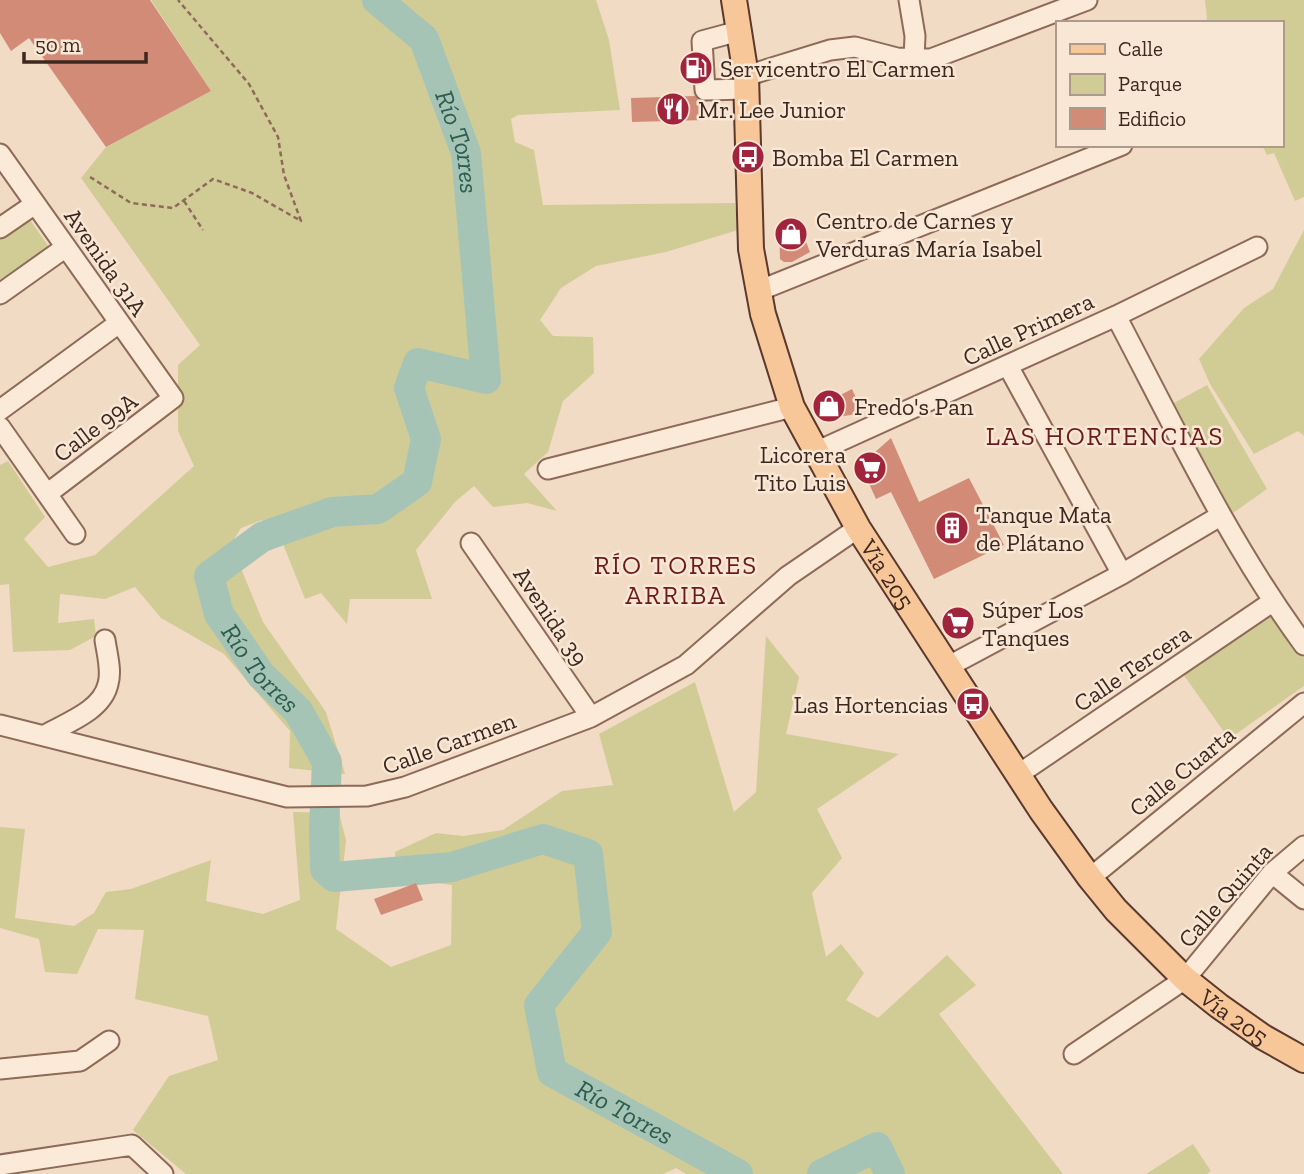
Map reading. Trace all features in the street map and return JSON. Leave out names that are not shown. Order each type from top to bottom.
[{"type":"main road","name":"Vía 205","points":[[734,0],[746,83],[751,249],[762,314],[792,407],[858,528],[1041,810],[1090,878],[1116,910],[1185,979],[1252,1029],[1304,1060]]},
{"type":"street","points":[[909,0],[915,36],[914,58]]},
{"type":"street","points":[[739,31],[702,41],[705,90],[746,83],[830,50],[856,47],[897,58],[931,59],[1043,7],[1087,0]]},
{"type":"street","points":[[758,291],[1117,147]]},
{"type":"street","name":"Avenida 31A","points":[[0,153],[173,398]]},
{"type":"street","points":[[0,228],[35,204]]},
{"type":"street","points":[[0,294],[66,247]]},
{"type":"street","name":"Calle Primera","points":[[818,451],[1116,316],[1257,247]]},
{"type":"street","points":[[1116,316],[1220,516],[1272,602],[1304,645]]},
{"type":"street","points":[[0,410],[119,323]]},
{"type":"street","points":[[1008,366],[1122,574]]},
{"type":"street","name":"Calle 99A","points":[[47,494],[173,398]]},
{"type":"street","points":[[548,469],[792,407]]},
{"type":"street","points":[[0,427],[75,534]]},
{"type":"street","points":[[949,666],[1122,574],[1220,516]]},
{"type":"street","name":"Calle Carmen","points":[[0,725],[298,798],[367,796],[405,787],[591,717],[686,665],[788,576],[858,528]]},
{"type":"street","name":"Avenida 39","points":[[471,542],[591,717]]},
{"type":"street","name":"Calle Tercera","points":[[1018,774],[1272,602]]},
{"type":"street","points":[[45,735],[83,714],[102,697],[108,686],[109,673],[105,640]]},
{"type":"street","name":"Calle Cuarta","points":[[1090,878],[1304,703]]},
{"type":"street","name":"Calle Quinta","points":[[1074,1054],[1185,979],[1272,873],[1304,846]]},
{"type":"street","points":[[1272,873],[1304,900]]},
{"type":"street","points":[[0,1069],[80,1061],[109,1041]]},
{"type":"street","points":[[0,1165],[132,1145],[163,1174]]},
{"type":"path","points":[[90,177],[131,203],[173,208],[213,179],[252,193],[302,221],[284,175],[278,137],[249,85],[178,0]]},
{"type":"path","points":[[183,200],[203,230]]},
{"type":"green space","points":[[151,0],[596,0],[609,40],[620,110],[518,115],[511,119],[515,142],[534,150],[543,205],[735,203],[738,230],[666,252],[596,266],[561,288],[540,320],[553,336],[593,337],[594,373],[563,401],[548,452],[524,474],[557,511],[527,503],[493,507],[474,486],[455,502],[416,550],[432,599],[350,599],[347,624],[321,593],[305,599],[283,544],[262,520],[241,528],[231,544],[263,622],[326,712],[345,774],[289,768],[290,731],[224,654],[161,618],[135,587],[105,599],[60,594],[58,623],[94,619],[96,636],[70,650],[13,652],[9,584],[0,585],[0,465],[8,461],[45,517],[24,539],[48,567],[95,555],[194,466],[178,431],[178,365],[200,345],[81,178],[106,147],[211,91]]},
{"type":"green space","points":[[1205,0],[1304,0],[1304,197],[1295,201],[1274,153],[1267,155],[1263,147],[1283,147],[1283,21],[1203,21],[1207,19]]},
{"type":"green space","points":[[28,217],[51,250],[0,284],[0,236]]},
{"type":"green space","points":[[1304,230],[1304,436],[1298,431],[1254,454],[1210,384],[1199,359],[1244,308],[1273,289]]},
{"type":"green space","points":[[1207,385],[1267,489],[1233,513],[1172,404]]},
{"type":"green space","points":[[1273,614],[1304,658],[1304,686],[1229,739],[1183,674]]},
{"type":"green space","points":[[766,636],[799,677],[786,734],[899,754],[817,809],[842,858],[812,893],[826,957],[841,944],[864,973],[846,1000],[878,1018],[947,955],[976,985],[939,1014],[1063,1174],[686,1174],[676,1168],[663,1174],[186,1174],[133,1130],[169,1076],[218,1060],[208,1016],[135,999],[144,930],[98,929],[77,974],[45,972],[39,939],[0,928],[0,827],[25,829],[15,918],[74,926],[94,913],[106,892],[131,889],[211,860],[206,901],[263,914],[300,900],[293,812],[339,813],[346,840],[336,929],[391,967],[451,945],[452,885],[396,878],[395,852],[436,833],[463,836],[503,830],[562,791],[613,785],[599,734],[695,682],[734,812],[756,792]]},
{"type":"green space","points":[[1193,1144],[1211,1171],[1207,1174],[1146,1174]]},
{"type":"building","points":[[0,0],[150,0],[211,91],[106,147],[29,38],[11,51],[0,33]]},
{"type":"building","points":[[695,96],[704,102],[705,120],[632,122],[631,98]]},
{"type":"building","name":"Centro de Carnes y Verduras María Isabel","points":[[796,217],[810,252],[792,262],[784,262],[780,259],[779,223]]},
{"type":"building","points":[[852,389],[863,413],[825,419],[819,406]]},
{"type":"building","name":"Tanque Mata de Plátano","points":[[891,438],[919,502],[969,478],[1004,545],[934,579],[891,492],[876,499],[858,467]]},
{"type":"building","name":"Súper Los Tanques","points":[[963,610],[972,627],[956,634],[950,630],[944,619]]},
{"type":"building","points":[[416,883],[423,900],[381,915],[374,899]]},
{"type":"waterway","name":"Río Torres","points":[[377,0],[424,39],[466,153],[486,379],[418,363],[409,388],[426,439],[417,482],[378,509],[332,512],[262,537],[209,576],[219,614],[261,675],[298,711],[327,762],[325,869],[334,877],[452,867],[543,839],[588,854],[597,932],[539,1005],[552,1072],[738,1174]]},
{"type":"waterway","name":"Río Torres","points":[[822,1174],[877,1147],[890,1174]]},
{"type":"place","name":"Servicentro El Carmen","points":[[696,68]]},
{"type":"place","name":"Mr. Lee Junior","points":[[673,109]]},
{"type":"place","name":"Bomba El Carmen","points":[[748,157]]},
{"type":"place","name":"Centro de Carnes y Verduras María Isabel","points":[[791,234]]},
{"type":"place","name":"Fredo's Pan","points":[[829,406]]},
{"type":"place","name":"Licorera Tito Luis","points":[[870,468]]},
{"type":"place","name":"Tanque Mata de Plátano","points":[[952,528]]},
{"type":"place","name":"Súper Los Tanques","points":[[958,623]]},
{"type":"place","name":"Las Hortencias","points":[[973,704]]},
{"type":"district","name":"LAS HORTENCIAS","points":[[1105,436]]},
{"type":"district","name":"RÍO TORRES ARRIBA","points":[[676,580]]}]
